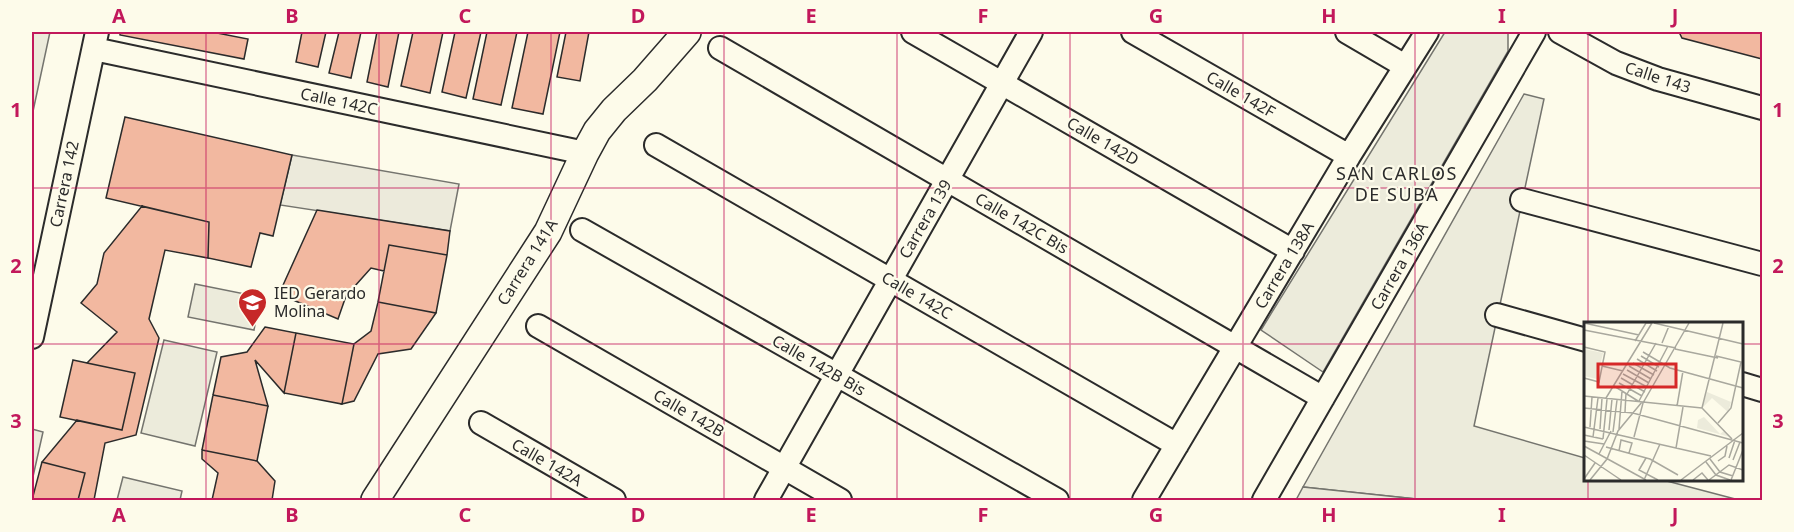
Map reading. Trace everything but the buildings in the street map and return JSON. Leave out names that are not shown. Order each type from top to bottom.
[{"type":"street","name":"Carrera 141A","points":[[375,501],[548,232],[597,131],[687,32]]},
{"type":"street","name":"Calle 142D","points":[[913,32],[1293,251]]},
{"type":"street","name":"Carrera 139","points":[[766,501],[1031,32]]},
{"type":"street","name":"Calle 142F","points":[[1133,32],[1349,156]]},
{"type":"street","points":[[1347,32],[1405,66]]},
{"type":"street","name":"Carrera 138A","points":[[1144,501],[1349,156],[1427,32]]},
{"type":"street","name":"Carrera 136A","points":[[1264,501],[1534,32]]},
{"type":"street","name":"Calle 143","points":[[1560,32],[1616,63],[1658,80],[1762,108]]},
{"type":"street","name":"Calle 142C","points":[[95,40],[585,153]]},
{"type":"street","name":"Carrera 142","points":[[32,337],[95,40]]},
{"type":"street","name":"Calle 142C Bis","points":[[720,48],[1323,398]]},
{"type":"street","name":"Calle 142C","points":[[656,145],[1177,445]]},
{"type":"street","points":[[1522,200],[1762,264]]},
{"type":"street","name":"Calle 142B Bis","points":[[582,230],[1057,501]]},
{"type":"street","points":[[1497,315],[1584,339]]},
{"type":"street","name":"Calle 142B","points":[[538,326],[840,501]]},
{"type":"street","points":[[1743,384],[1762,390]]},
{"type":"street","name":"Calle 142A","points":[[481,423],[614,501]]},
{"type":"shaded area","points":[[32,32],[50,32],[32,116]]},
{"type":"shaded area","points":[[1445,32],[1508,32],[1508,51],[1323,372],[1261,330]]},
{"type":"shaded area","points":[[1524,94],[1544,99],[1474,426],[1584,458],[1584,481],[1667,481],[1739,500],[1426,500],[1303,487]]},
{"type":"shaded area","points":[[292,155],[459,184],[450,231],[280,205]]},
{"type":"shaded area","points":[[195,284],[260,297],[254,330],[188,317]]},
{"type":"shaded area","points":[[164,340],[217,352],[195,446],[141,433]]},
{"type":"shaded area","points":[[32,429],[43,432],[32,481]]},
{"type":"shaded area","points":[[123,477],[182,491],[180,500],[117,500]]},
{"type":"shaded area","points":[[1303,487],[1426,500],[1296,500]]},
{"type":"place","name":"IED Gerardo Molina","points":[[253,328]]},
{"type":"district","name":"SAN CARLOS DE SUBA","points":[[1397,183]]}]
